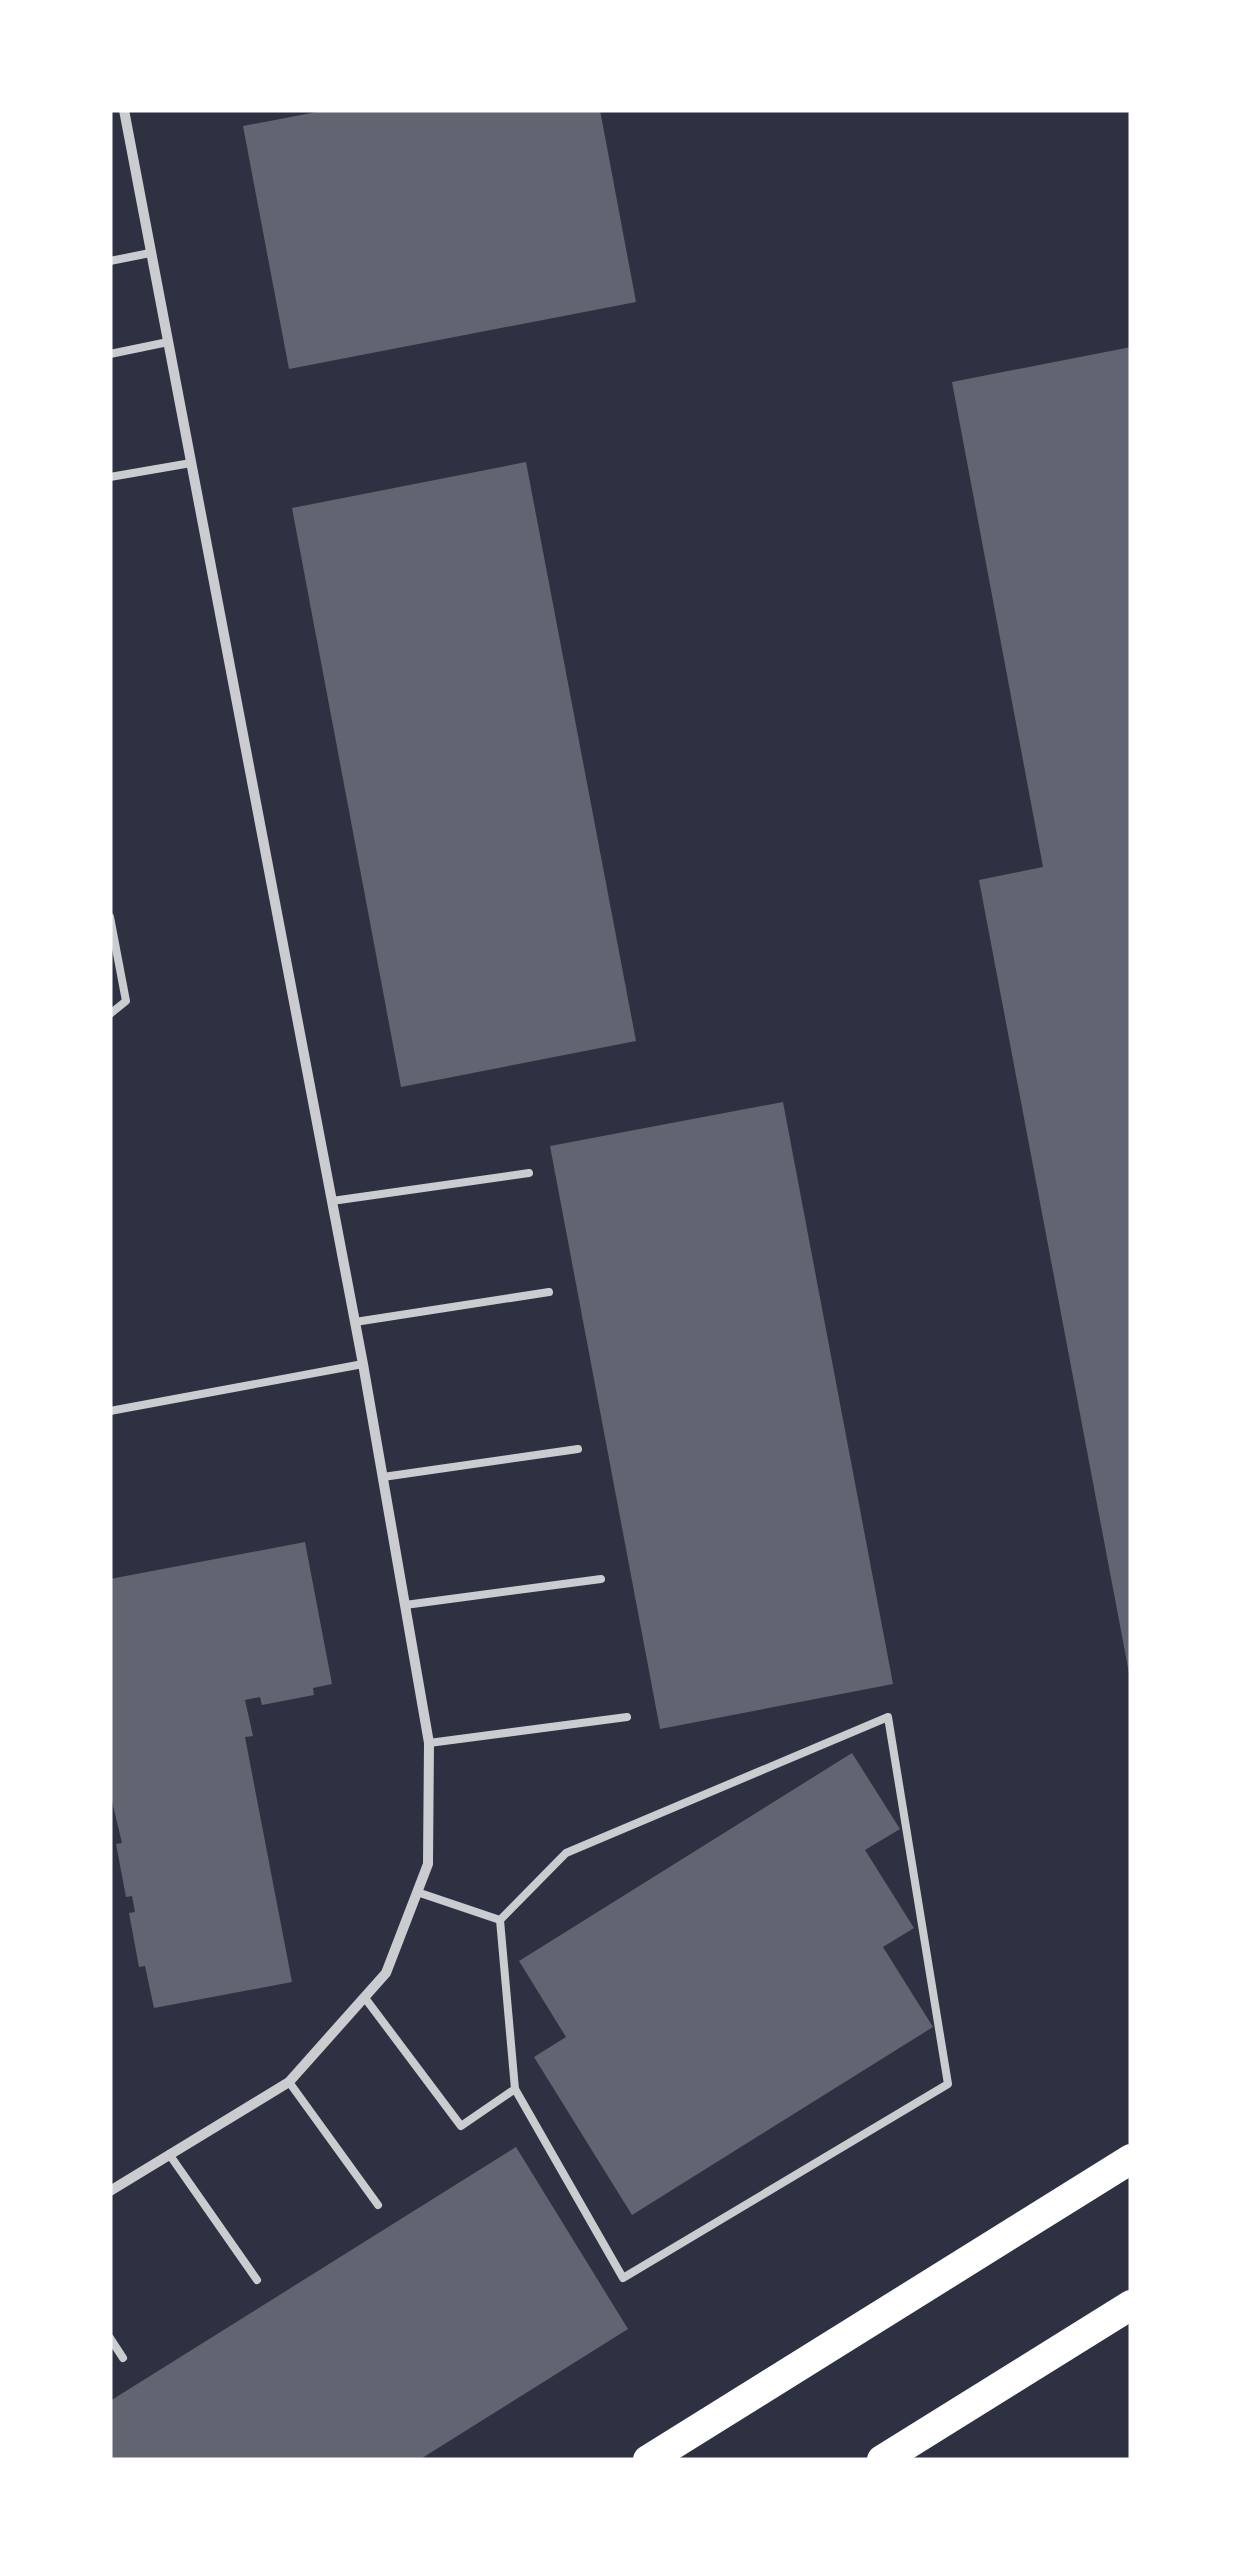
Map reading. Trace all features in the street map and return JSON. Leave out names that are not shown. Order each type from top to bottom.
[{"type":"highway","points":[[648,2460],[1131,2158]]},
{"type":"highway","points":[[882,2460],[1131,2305]]},
{"type":"street","points":[[110,2192],[289,2082],[386,1973],[428,1864],[429,1744],[356,1322],[124,110]]},
{"type":"lane","points":[[110,261],[150,253]]},
{"type":"lane","points":[[110,354],[168,342]]},
{"type":"lane","points":[[110,477],[191,463]]},
{"type":"lane","points":[[110,916],[126,1001],[110,1014]]},
{"type":"lane","points":[[332,1201],[529,1173]]},
{"type":"lane","points":[[356,1322],[549,1292]]},
{"type":"lane","points":[[110,1411],[363,1364]]},
{"type":"lane","points":[[383,1476],[578,1449]]},
{"type":"lane","points":[[405,1605],[601,1578]]},
{"type":"lane","points":[[429,1744],[627,1717]]},
{"type":"lane","points":[[888,1717],[948,2084],[623,2278],[514,2089],[500,1920],[566,1853],[888,1717]]},
{"type":"lane","points":[[417,1892],[500,1920]]},
{"type":"lane","points":[[365,1998],[461,2126],[514,2089]]},
{"type":"lane","points":[[289,2082],[378,2205]]},
{"type":"lane","points":[[169,2154],[257,2280]]},
{"type":"lane","points":[[110,2338],[123,2358]]},
{"type":"building","points":[[327,110],[600,110],[636,302],[289,369],[243,126]]},
{"type":"building","points":[[1131,347],[1129,1673],[979,880],[1043,867],[952,382]]},
{"type":"building","points":[[526,462],[636,1041],[401,1087],[292,508]]},
{"type":"building","points":[[783,1102],[893,1684],[660,1729],[550,1146]]},
{"type":"building","points":[[305,1542],[332,1684],[313,1688],[314,1695],[262,1705],[260,1697],[245,1700],[253,1736],[245,1737],[292,1982],[154,2008],[145,1966],[139,1967],[129,1913],[135,1912],[132,1896],[126,1897],[116,1844],[122,1843],[110,1793],[110,1579]]},
{"type":"building","points":[[852,1753],[900,1829],[865,1850],[914,1928],[883,1947],[933,2027],[632,2215],[534,2057],[566,2037],[519,1961]]},
{"type":"building","points":[[516,2147],[628,2329],[419,2460],[110,2460],[110,2401]]}]
